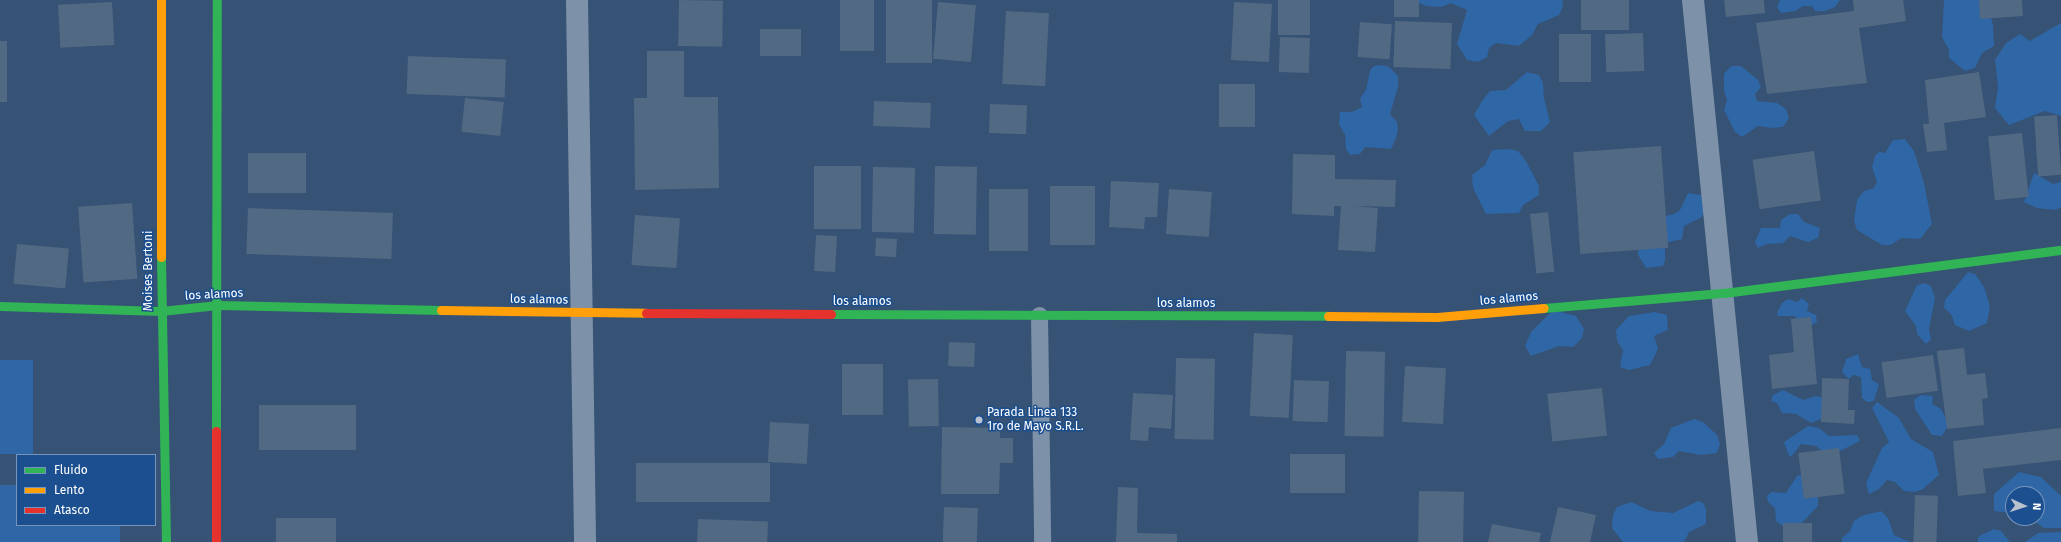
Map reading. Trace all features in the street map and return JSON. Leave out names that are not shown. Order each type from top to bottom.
[{"type":"street","name":"Moises Bertoni","points":[[161,0],[161,311],[166,542]]},
{"type":"street","points":[[216,542],[218,305],[217,0]]},
{"type":"street","points":[[577,0],[585,542]]},
{"type":"street","points":[[1694,0],[1724,293],[1747,542]]},
{"type":"street","name":"los alamos","points":[[0,306],[161,311],[218,305],[582,313],[1437,317],[1724,293],[2061,250]]},
{"type":"lane","points":[[1039,315],[1042,541]]},
{"type":"shaded area","points":[[1413,0],[1562,0],[1563,6],[1559,15],[1538,24],[1532,35],[1519,46],[1496,43],[1489,48],[1487,57],[1478,62],[1467,60],[1457,44],[1467,10],[1451,3],[1441,7],[1426,6]]},
{"type":"shaded area","points":[[1780,0],[1840,0],[1835,7],[1825,11],[1815,11],[1812,6],[1803,6],[1795,11],[1781,13],[1777,7]]},
{"type":"shaded area","points":[[1944,0],[1986,0],[1993,25],[1994,46],[1982,53],[1975,68],[1965,71],[1949,58],[1949,50],[1942,37]]},
{"type":"shaded area","points":[[2061,23],[2061,116],[2045,111],[2009,125],[1995,108],[1998,88],[1995,60],[2006,43],[2020,34],[2030,41]]},
{"type":"shaded area","points":[[1382,65],[1389,67],[1398,76],[1398,87],[1390,114],[1397,122],[1398,130],[1396,138],[1391,149],[1365,147],[1360,154],[1350,155],[1346,149],[1345,135],[1339,124],[1340,112],[1352,112],[1362,107],[1360,98],[1366,90],[1370,70],[1374,66]]},
{"type":"shaded area","points":[[1731,66],[1741,66],[1758,80],[1761,87],[1755,94],[1757,101],[1777,103],[1786,109],[1789,118],[1783,127],[1772,128],[1758,126],[1742,137],[1735,132],[1724,110],[1727,100],[1724,91],[1724,74]]},
{"type":"shaded area","points":[[1527,72],[1539,75],[1543,83],[1544,98],[1550,122],[1541,131],[1525,131],[1519,119],[1508,121],[1489,136],[1474,115],[1482,101],[1490,91],[1506,90]]},
{"type":"shaded area","points":[[1905,139],[1914,151],[1924,183],[1932,224],[1920,239],[1901,238],[1891,245],[1882,245],[1857,230],[1854,221],[1857,200],[1864,191],[1874,188],[1877,182],[1872,167],[1875,156],[1879,152],[1885,153],[1893,140]]},
{"type":"shaded area","points":[[1509,149],[1518,151],[1526,161],[1539,186],[1539,195],[1523,205],[1519,213],[1486,214],[1473,188],[1472,175],[1485,165],[1492,150]]},
{"type":"shaded area","points":[[2034,173],[2053,184],[2061,182],[2061,207],[2055,210],[2037,208],[2024,202]]},
{"type":"shaded area","points":[[1688,193],[1701,195],[1705,208],[1702,217],[1684,226],[1682,239],[1665,243],[1665,261],[1663,266],[1646,268],[1638,255],[1639,241],[1660,217],[1674,214],[1680,210]]},
{"type":"shaded area","points":[[1790,214],[1798,214],[1804,222],[1820,228],[1818,238],[1808,242],[1790,236],[1783,243],[1767,244],[1758,248],[1755,242],[1761,228],[1780,228],[1781,220]]},
{"type":"shaded area","points":[[1968,272],[1975,274],[1984,287],[1990,306],[1987,323],[1969,331],[1955,325],[1951,314],[1944,308],[1945,300]]},
{"type":"shaded area","points":[[1924,283],[1931,286],[1935,298],[1929,329],[1931,339],[1926,344],[1917,334],[1916,326],[1905,311],[1917,285]]},
{"type":"shaded area","points":[[1802,298],[1809,304],[1807,311],[1816,315],[1817,322],[1808,327],[1798,324],[1795,316],[1778,316],[1777,313],[1782,303],[1788,299],[1797,302]]},
{"type":"shaded area","points":[[1553,310],[1576,316],[1584,329],[1582,338],[1573,347],[1559,346],[1531,356],[1525,346],[1531,332]]},
{"type":"shaded area","points":[[1655,312],[1667,315],[1668,330],[1654,336],[1658,349],[1650,365],[1629,370],[1620,367],[1623,350],[1617,341],[1616,330],[1629,316]]},
{"type":"shaded area","points":[[1858,354],[1862,367],[1870,369],[1872,380],[1879,384],[1874,401],[1867,402],[1862,398],[1861,377],[1853,375],[1849,379],[1842,372],[1846,359]]},
{"type":"shaded area","points":[[0,360],[33,360],[33,454],[0,454]]},
{"type":"shaded area","points":[[1783,390],[1803,400],[1816,396],[1825,398],[1828,416],[1811,423],[1796,414],[1782,413],[1777,403],[1771,401],[1773,395]]},
{"type":"shaded area","points":[[1921,395],[1933,396],[1932,404],[1941,409],[1949,424],[1942,436],[1932,435],[1915,409],[1914,400]]},
{"type":"shaded area","points":[[1877,402],[1899,418],[1911,439],[1933,452],[1939,475],[1923,489],[1915,492],[1904,491],[1895,482],[1887,480],[1879,489],[1869,494],[1866,483],[1882,448],[1889,442],[1872,408]]},
{"type":"shaded area","points":[[1694,419],[1703,422],[1717,435],[1720,444],[1717,453],[1701,455],[1679,451],[1673,457],[1658,459],[1654,453],[1664,444],[1671,428]]},
{"type":"shaded area","points":[[1808,426],[1819,428],[1829,436],[1857,435],[1860,441],[1834,454],[1825,454],[1816,446],[1801,444],[1792,456],[1789,456],[1784,442]]},
{"type":"shaded area","points":[[1811,472],[1818,484],[1818,506],[1799,526],[1787,529],[1776,521],[1775,508],[1768,502],[1767,496],[1771,492],[1786,493],[1797,476]]},
{"type":"shaded area","points":[[2019,472],[2041,477],[2061,496],[2061,528],[2044,528],[2041,526],[2045,526],[2045,486],[2005,486],[2005,512],[1994,511],[1994,494]]},
{"type":"shaded area","points":[[0,485],[16,485],[16,526],[120,526],[120,542],[0,542]]},
{"type":"shaded area","points":[[1698,501],[1703,503],[1706,509],[1706,524],[1689,532],[1684,542],[1623,542],[1612,528],[1613,515],[1617,507],[1631,502],[1651,511],[1673,513]]},
{"type":"shaded area","points":[[1881,511],[1888,518],[1894,535],[1910,542],[1842,542],[1842,538],[1850,531],[1854,521],[1861,516]]},
{"type":"shaded area","points":[[1994,529],[2001,531],[2010,542],[1978,542],[1978,538],[1981,535]]},
{"type":"shaded area","points":[[2061,532],[2061,542],[2025,542],[2038,533]]},
{"type":"building","points":[[679,0],[723,1],[722,47],[678,46]]},
{"type":"building","points":[[840,0],[874,0],[874,51],[840,51]]},
{"type":"building","points":[[886,0],[932,0],[932,63],[886,63]]},
{"type":"building","points":[[1278,0],[1310,0],[1310,35],[1278,35]]},
{"type":"building","points":[[1394,0],[1419,0],[1419,17],[1394,17]]},
{"type":"building","points":[[1581,0],[1629,0],[1629,30],[1581,30]]},
{"type":"building","points":[[1724,0],[1764,0],[1765,13],[1726,17]]},
{"type":"building","points":[[1853,0],[1903,0],[1906,21],[1859,28],[1867,83],[1767,94],[1756,23],[1854,11]]},
{"type":"building","points":[[1979,0],[2022,0],[2023,16],[1980,19]]},
{"type":"building","points":[[112,2],[114,45],[60,48],[58,5]]},
{"type":"building","points":[[938,2],[976,5],[971,62],[933,59]]},
{"type":"building","points":[[1234,2],[1272,4],[1269,62],[1231,60]]},
{"type":"building","points":[[1006,11],[1049,13],[1045,86],[1002,84]]},
{"type":"building","points":[[1395,21],[1452,23],[1450,69],[1393,67]]},
{"type":"building","points":[[1360,22],[1392,24],[1389,59],[1358,57]]},
{"type":"building","points":[[760,29],[801,29],[801,56],[760,56]]},
{"type":"building","points":[[1643,33],[1644,71],[1606,72],[1605,34]]},
{"type":"building","points":[[1559,34],[1591,34],[1591,82],[1559,82]]},
{"type":"building","points":[[1280,37],[1310,38],[1309,73],[1279,72]]},
{"type":"building","points":[[0,41],[7,41],[7,102],[0,102]]},
{"type":"building","points":[[647,51],[684,51],[684,97],[718,97],[719,188],[635,190],[634,98],[647,98]]},
{"type":"building","points":[[408,56],[506,59],[505,97],[407,94]]},
{"type":"building","points":[[1979,72],[1986,117],[1944,123],[1947,150],[1927,152],[1923,124],[1929,124],[1925,80]]},
{"type":"building","points":[[1219,84],[1255,84],[1255,127],[1219,127]]},
{"type":"building","points":[[465,98],[504,102],[500,136],[461,132]]},
{"type":"building","points":[[874,101],[931,103],[930,128],[873,126]]},
{"type":"building","points":[[990,104],[1027,105],[1026,134],[989,133]]},
{"type":"building","points":[[2057,115],[2061,175],[2038,176],[2034,117]]},
{"type":"building","points":[[2022,133],[2029,197],[1995,200],[1988,137]]},
{"type":"building","points":[[1661,146],[1668,248],[1580,254],[1573,152]]},
{"type":"building","points":[[1814,151],[1821,201],[1760,209],[1753,160]]},
{"type":"building","points":[[248,153],[306,153],[306,193],[248,193]]},
{"type":"building","points":[[1293,154],[1335,155],[1335,179],[1396,180],[1395,207],[1353,206],[1378,208],[1375,252],[1338,250],[1341,206],[1334,206],[1334,216],[1292,214]]},
{"type":"building","points":[[814,166],[861,166],[861,229],[814,229]]},
{"type":"building","points":[[935,166],[977,167],[976,235],[934,234]]},
{"type":"building","points":[[873,167],[915,168],[914,233],[872,232]]},
{"type":"building","points":[[1111,181],[1159,183],[1157,217],[1145,217],[1144,229],[1109,227]]},
{"type":"building","points":[[1050,186],[1095,186],[1095,245],[1050,245]]},
{"type":"building","points":[[989,189],[1028,189],[1028,251],[989,251]]},
{"type":"building","points":[[1169,189],[1212,192],[1209,237],[1166,234]]},
{"type":"building","points":[[132,203],[137,279],[83,283],[78,207]]},
{"type":"building","points":[[248,208],[393,213],[391,259],[246,254]]},
{"type":"building","points":[[1548,212],[1554,272],[1536,274],[1530,214]]},
{"type":"building","points":[[635,215],[680,218],[676,268],[632,265]]},
{"type":"building","points":[[816,235],[837,236],[835,272],[814,271]]},
{"type":"building","points":[[876,238],[897,239],[896,257],[875,256]]},
{"type":"building","points":[[17,244],[69,249],[65,288],[14,284]]},
{"type":"building","points":[[1811,317],[1817,384],[1772,389],[1769,355],[1794,352],[1791,319]]},
{"type":"building","points":[[1254,333],[1293,335],[1289,418],[1250,416]]},
{"type":"building","points":[[949,342],[975,343],[974,367],[948,366]]},
{"type":"building","points":[[1964,348],[1967,375],[1985,373],[1988,398],[1982,399],[1984,425],[1947,429],[1937,351]]},
{"type":"building","points":[[1346,351],[1385,352],[1384,437],[1345,436]]},
{"type":"building","points":[[1933,355],[1938,391],[1887,398],[1882,362]]},
{"type":"building","points":[[1176,358],[1215,359],[1214,440],[1175,439]]},
{"type":"building","points":[[842,364],[883,364],[883,415],[842,415]]},
{"type":"building","points":[[1405,366],[1446,368],[1443,424],[1402,422]]},
{"type":"building","points":[[1822,378],[1849,379],[1848,410],[1855,410],[1854,424],[1821,422]]},
{"type":"building","points":[[938,379],[939,426],[909,427],[908,380]]},
{"type":"building","points":[[1294,380],[1329,381],[1328,422],[1293,421]]},
{"type":"building","points":[[1602,388],[1607,436],[1552,441],[1547,394]]},
{"type":"building","points":[[1133,393],[1173,395],[1171,429],[1149,427],[1148,441],[1130,440]]},
{"type":"building","points":[[259,405],[356,405],[356,450],[259,450]]},
{"type":"building","points":[[770,422],[809,424],[807,464],[768,462]]},
{"type":"building","points":[[942,427],[1000,428],[1000,438],[1013,438],[1013,463],[1000,463],[999,494],[941,494]]},
{"type":"building","points":[[2061,428],[2061,460],[1983,469],[1986,493],[1958,496],[1953,441]]},
{"type":"building","points":[[1839,448],[1845,494],[1804,499],[1798,453]]},
{"type":"building","points":[[1290,454],[1345,454],[1345,493],[1290,493]]},
{"type":"building","points":[[636,463],[770,463],[770,502],[636,502]]},
{"type":"building","points":[[1118,487],[1138,488],[1137,533],[1177,534],[1177,542],[1116,542]]},
{"type":"building","points":[[1419,491],[1464,492],[1463,542],[1418,542]]},
{"type":"building","points":[[1915,495],[1938,496],[1936,542],[1913,542]]},
{"type":"building","points":[[944,507],[978,508],[977,542],[943,542]]},
{"type":"building","points":[[1558,507],[1596,515],[1590,542],[1550,542]]},
{"type":"building","points":[[276,518],[336,518],[336,542],[276,542]]},
{"type":"building","points":[[698,519],[768,521],[767,542],[697,542]]},
{"type":"building","points":[[1783,523],[1812,523],[1812,542],[1783,542]]},
{"type":"building","points":[[1492,524],[1541,533],[1539,542],[1488,542]]},
{"type":"traffic: fast","points":[[216,431],[217,0]]},
{"type":"traffic: fast","points":[[1544,308],[1724,293],[2061,250]]},
{"type":"traffic: fast","points":[[161,257],[166,542]]},
{"type":"traffic: fast","points":[[0,306],[161,311],[218,305],[441,310]]},
{"type":"traffic: fast","points":[[831,314],[1328,316]]},
{"type":"traffic: slow","points":[[161,0],[161,257]]},
{"type":"traffic: slow","points":[[1328,316],[1437,317],[1544,308]]},
{"type":"traffic: slow","points":[[441,310],[646,313]]},
{"type":"traffic: jam","points":[[646,313],[831,314]]},
{"type":"traffic: jam","points":[[216,431],[216,542]]},
{"type":"place","name":"Parada Linea 133 1ro de Mayo S.R.L.","points":[[979,420]]}]
